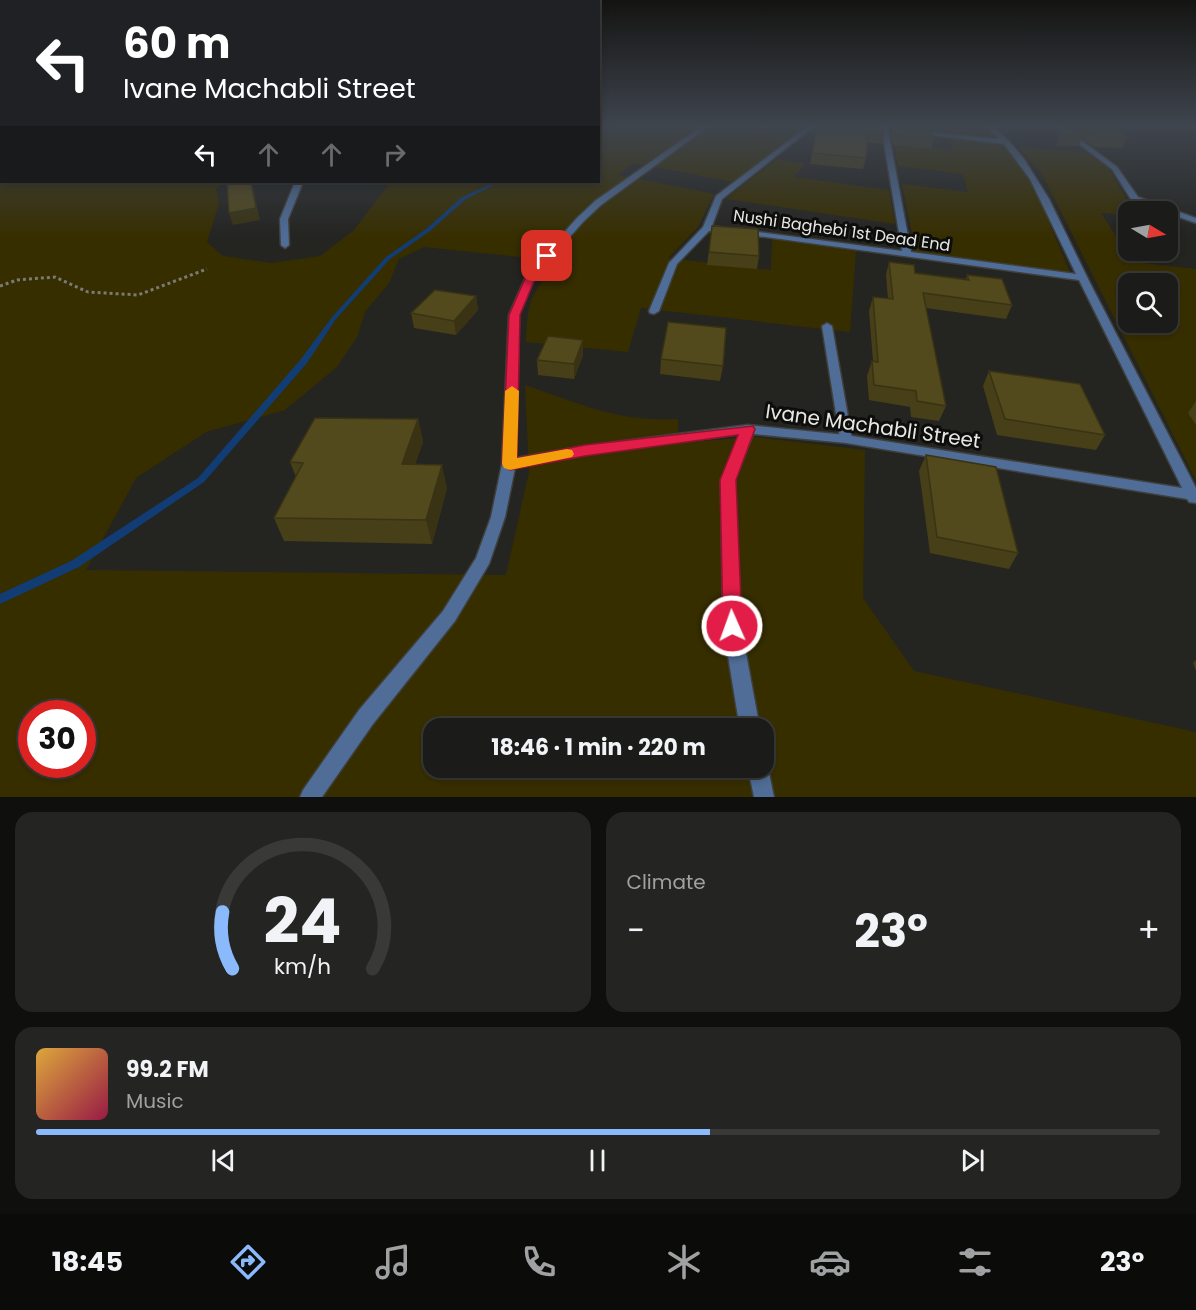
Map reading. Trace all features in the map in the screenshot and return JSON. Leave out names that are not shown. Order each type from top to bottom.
[{"type":"street","points":[[310,797],[366,717],[449,616],[483,560],[498,517],[510,464],[514,315],[532,274],[598,203],[654,163]]},
{"type":"street","name":"Nushi Baghebi 1st Dead End","points":[[764,163],[719,198],[707,228],[1083,278]]},
{"type":"street","points":[[890,163],[907,254]]},
{"type":"street","points":[[1023,163],[1040,186],[1083,278],[1195,497]]},
{"type":"street","points":[[1108,163],[1115,168],[1135,199],[1196,221]]},
{"type":"street","points":[[285,245],[285,219],[299,183]]},
{"type":"street","points":[[654,311],[673,263],[707,228]]},
{"type":"street","points":[[827,326],[846,439]]},
{"type":"street","points":[[748,429],[728,480],[732,626],[748,718]]},
{"type":"street","name":"Ivane Machabli Street","points":[[510,464],[585,450],[748,429],[846,439],[1195,497]]},
{"type":"street","points":[[760,778],[764,797]]},
{"type":"path","points":[[0,286],[17,280],[55,277],[88,292],[138,295],[207,269]]},
{"type":"shaded area","points":[[600,163],[634,163],[618,175],[714,194],[698,227],[668,258],[771,270],[772,239],[856,251],[850,332],[641,308],[628,352],[526,342],[528,316],[536,290],[557,261],[424,247],[399,259],[389,283],[365,312],[357,337],[337,367],[285,410],[206,432],[136,478],[86,570],[506,575],[529,472],[525,385],[617,415],[678,419],[678,443],[754,437],[865,450],[863,598],[914,671],[1196,732],[1196,797],[0,797],[0,183],[223,183],[216,189],[219,203],[207,242],[223,256],[272,263],[320,256],[353,231],[390,183],[600,183]]},
{"type":"shaded area","points":[[635,163],[758,163],[734,182]]},
{"type":"shaded area","points":[[772,163],[800,163],[805,164],[794,177],[889,190],[895,224],[726,199]]},
{"type":"shaded area","points":[[897,163],[1019,163],[1033,183],[1070,273],[916,253],[902,184],[968,192],[963,174],[898,166]]},
{"type":"shaded area","points":[[1032,163],[1101,163],[1109,169],[1128,201],[1118,201],[1118,214],[1101,213],[1118,239],[1118,261],[1196,269],[1196,480],[1122,333],[1178,333],[1178,273],[1118,273],[1118,325],[1042,174]]},
{"type":"building","points":[[227,183],[251,183],[256,208],[229,213]]},
{"type":"building","points":[[712,226],[758,229],[759,256],[709,252]]},
{"type":"building","points":[[889,262],[914,265],[915,273],[969,280],[967,275],[1002,279],[1012,305],[923,293],[946,406],[917,401],[916,391],[874,385],[872,361],[878,362],[873,297],[893,299]]},
{"type":"building","points":[[435,290],[476,296],[454,321],[411,313]]},
{"type":"building","points":[[668,322],[726,328],[723,366],[661,359]]},
{"type":"building","points":[[548,336],[583,340],[574,364],[537,360]]},
{"type":"building","points":[[989,371],[1080,384],[1105,435],[1005,419]]},
{"type":"building","points":[[315,418],[418,419],[402,464],[442,465],[426,520],[274,518],[303,463],[290,462]]},
{"type":"building","points":[[926,455],[996,467],[1018,553],[937,537]]},
{"type":"waterway","points":[[0,599],[75,564],[201,480],[304,361],[334,318],[388,258],[428,230],[464,198],[496,183]]},
{"type":"slow traffic","points":[[512,391],[510,464],[567,454]]},
{"type":"route","points":[[547,256],[532,274],[514,315],[510,464],[585,450],[748,429],[728,480],[732,626]]}]
